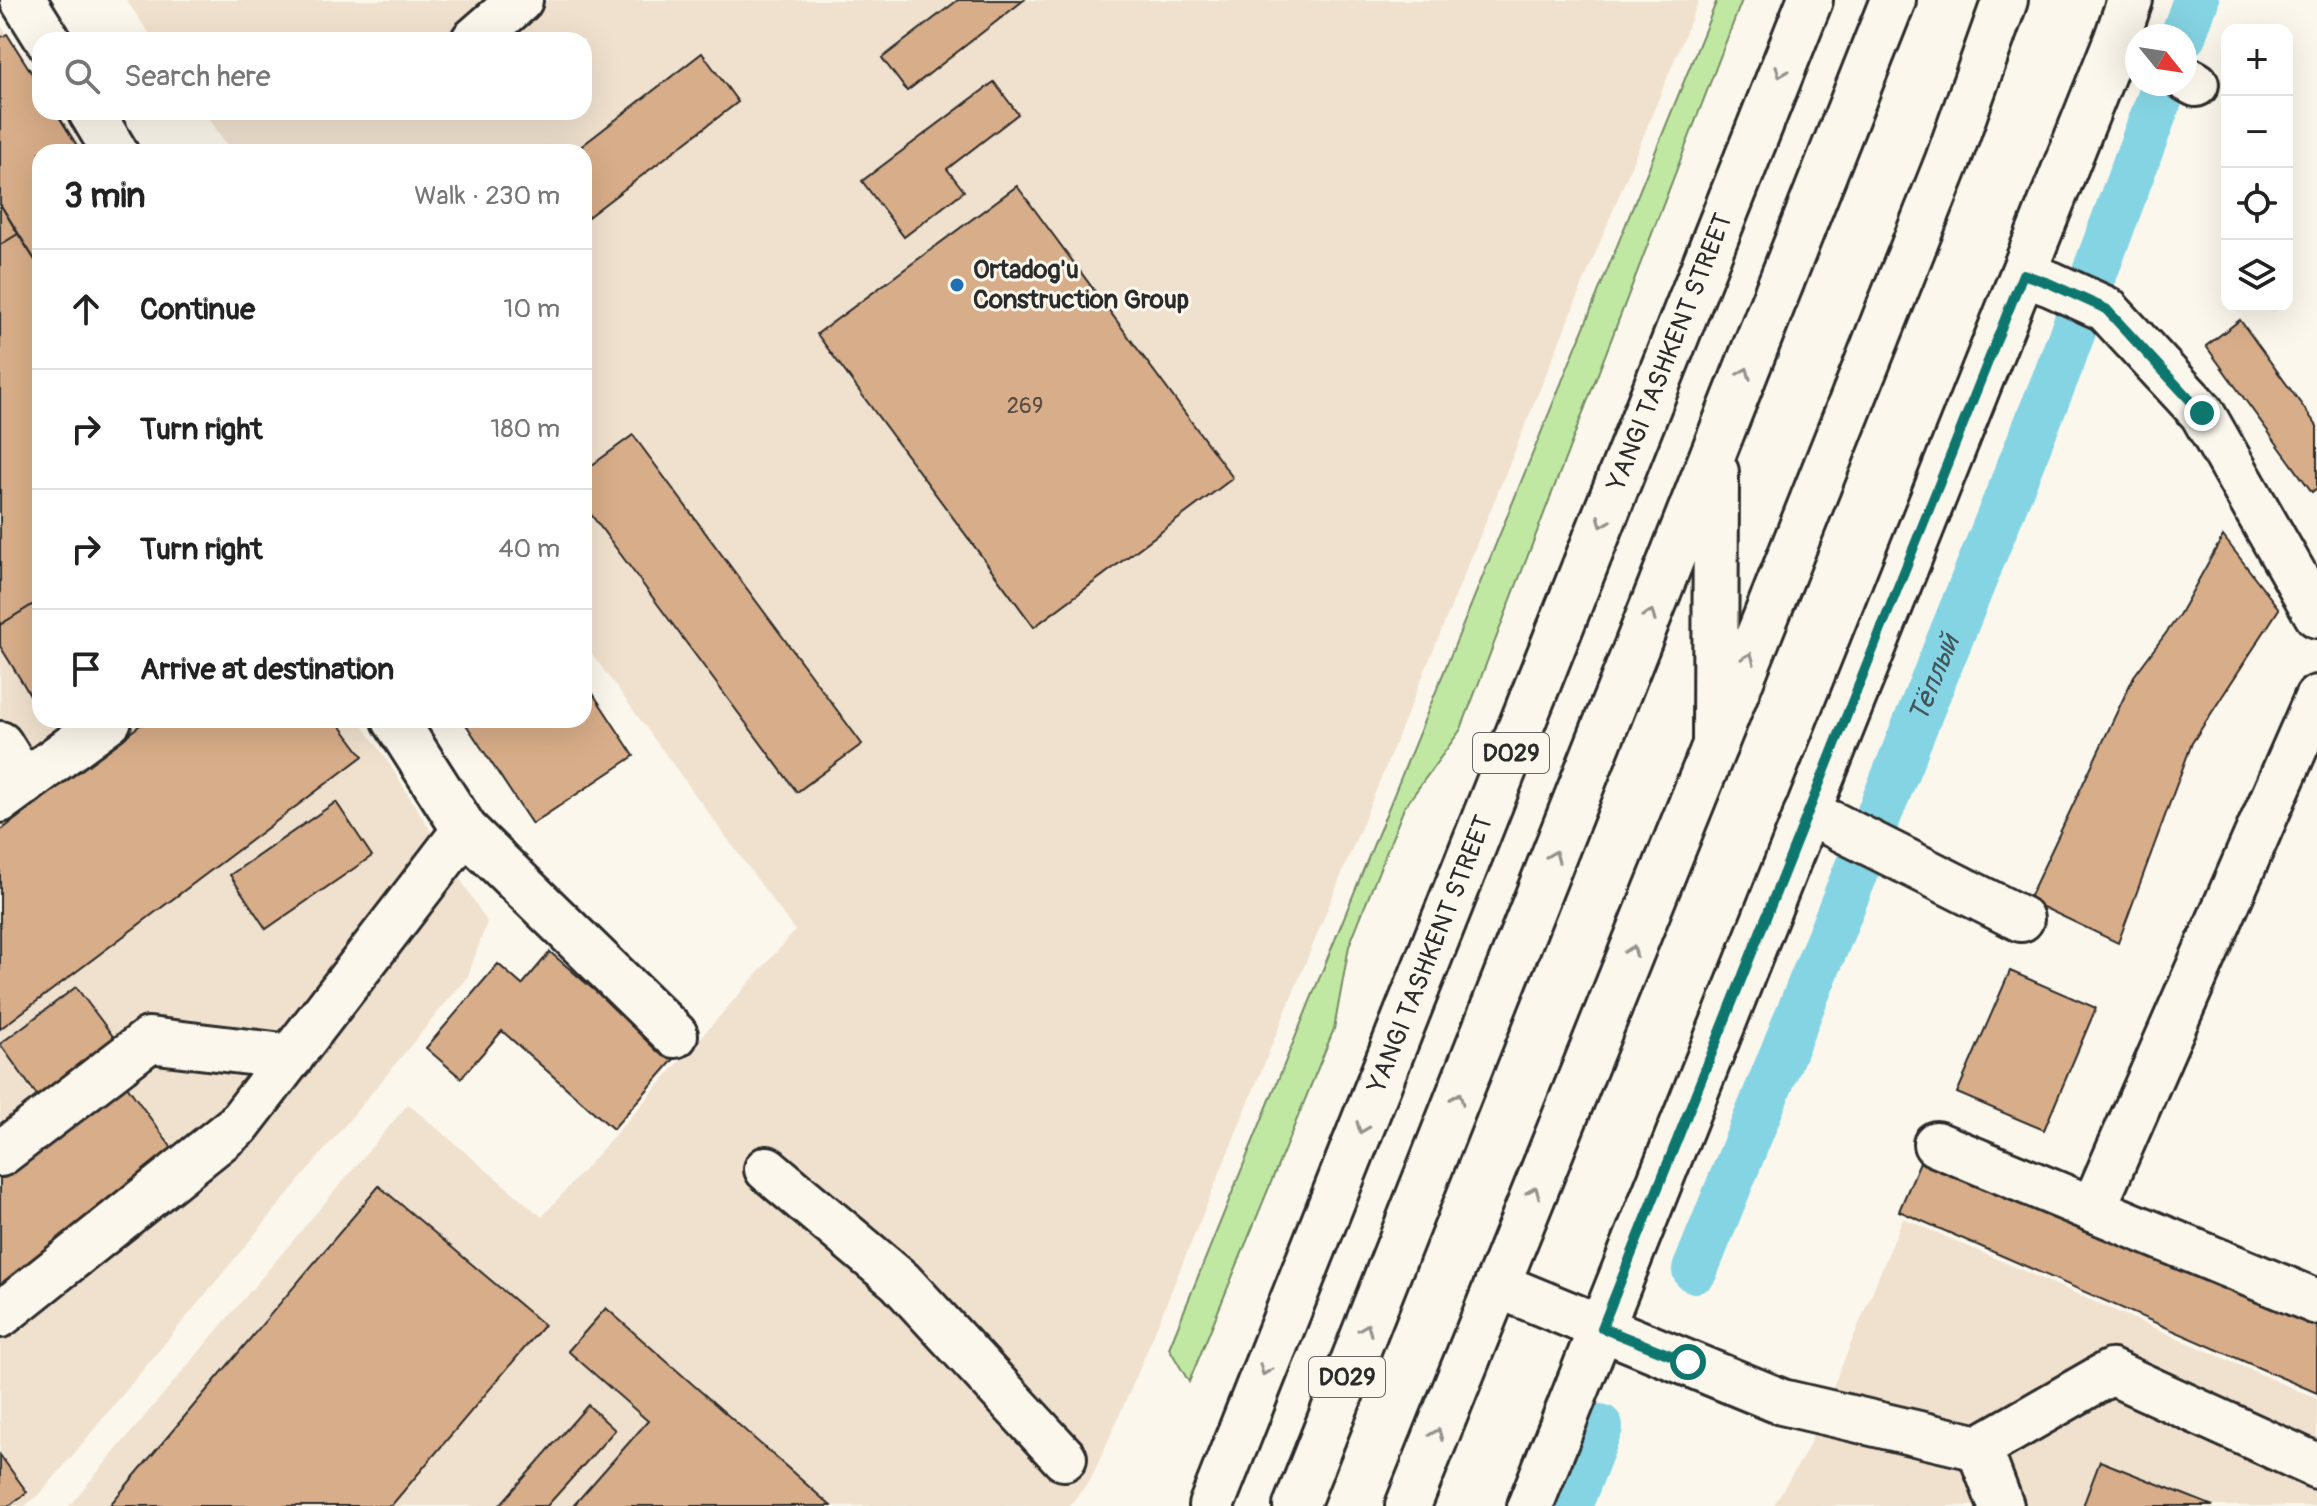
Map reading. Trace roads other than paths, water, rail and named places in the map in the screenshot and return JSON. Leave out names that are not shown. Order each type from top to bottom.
[{"type":"main road","points":[[23,0],[43,32]]},
{"type":"main road","points":[[483,32],[520,0]]},
{"type":"main road","name":"YANGI TASHKENT STREET","points":[[1211,1506],[1810,0]]},
{"type":"main road","name":"D029","points":[[1296,1506],[1893,0]]},
{"type":"main road","points":[[1408,1506],[1948,160],[2005,0]]},
{"type":"main road","points":[[2128,24],[2130,0]]},
{"type":"main road","points":[[1530,1506],[1818,818],[2037,279],[2125,49]]},
{"type":"main road","points":[[96,120],[110,144]]},
{"type":"main road","points":[[2037,279],[2106,309],[2202,413],[2317,615]]},
{"type":"main road","points":[[1715,745],[1716,448]]},
{"type":"main road","points":[[2093,1209],[2317,698]]},
{"type":"main road","points":[[0,744],[12,791],[98,728]]},
{"type":"main road","points":[[400,728],[465,830],[675,1035]]},
{"type":"main road","points":[[1818,818],[2021,919]]},
{"type":"main road","points":[[0,1315],[238,1125],[465,830]]},
{"type":"main road","points":[[0,1154],[149,1040],[291,1057]]},
{"type":"main road","points":[[1936,1144],[2317,1302]]},
{"type":"main road","points":[[767,1169],[900,1281],[1064,1458]]},
{"type":"main road","points":[[1497,1285],[1782,1402],[1979,1448],[2111,1372],[2317,1466]]},
{"type":"main road","points":[[1979,1448],[2001,1506]]},
{"type":"waterway","name":"Тёплый","points":[[2187,24],[2196,0]]},
{"type":"waterway","name":"Тёплый","points":[[1695,1270],[2057,374],[2161,96]]},
{"type":"waterway","name":"Тёплый","points":[[1569,1506],[1600,1427]]},
{"type":"place","name":"Ortadog'u Construction Group","points":[[957,285]]}]
